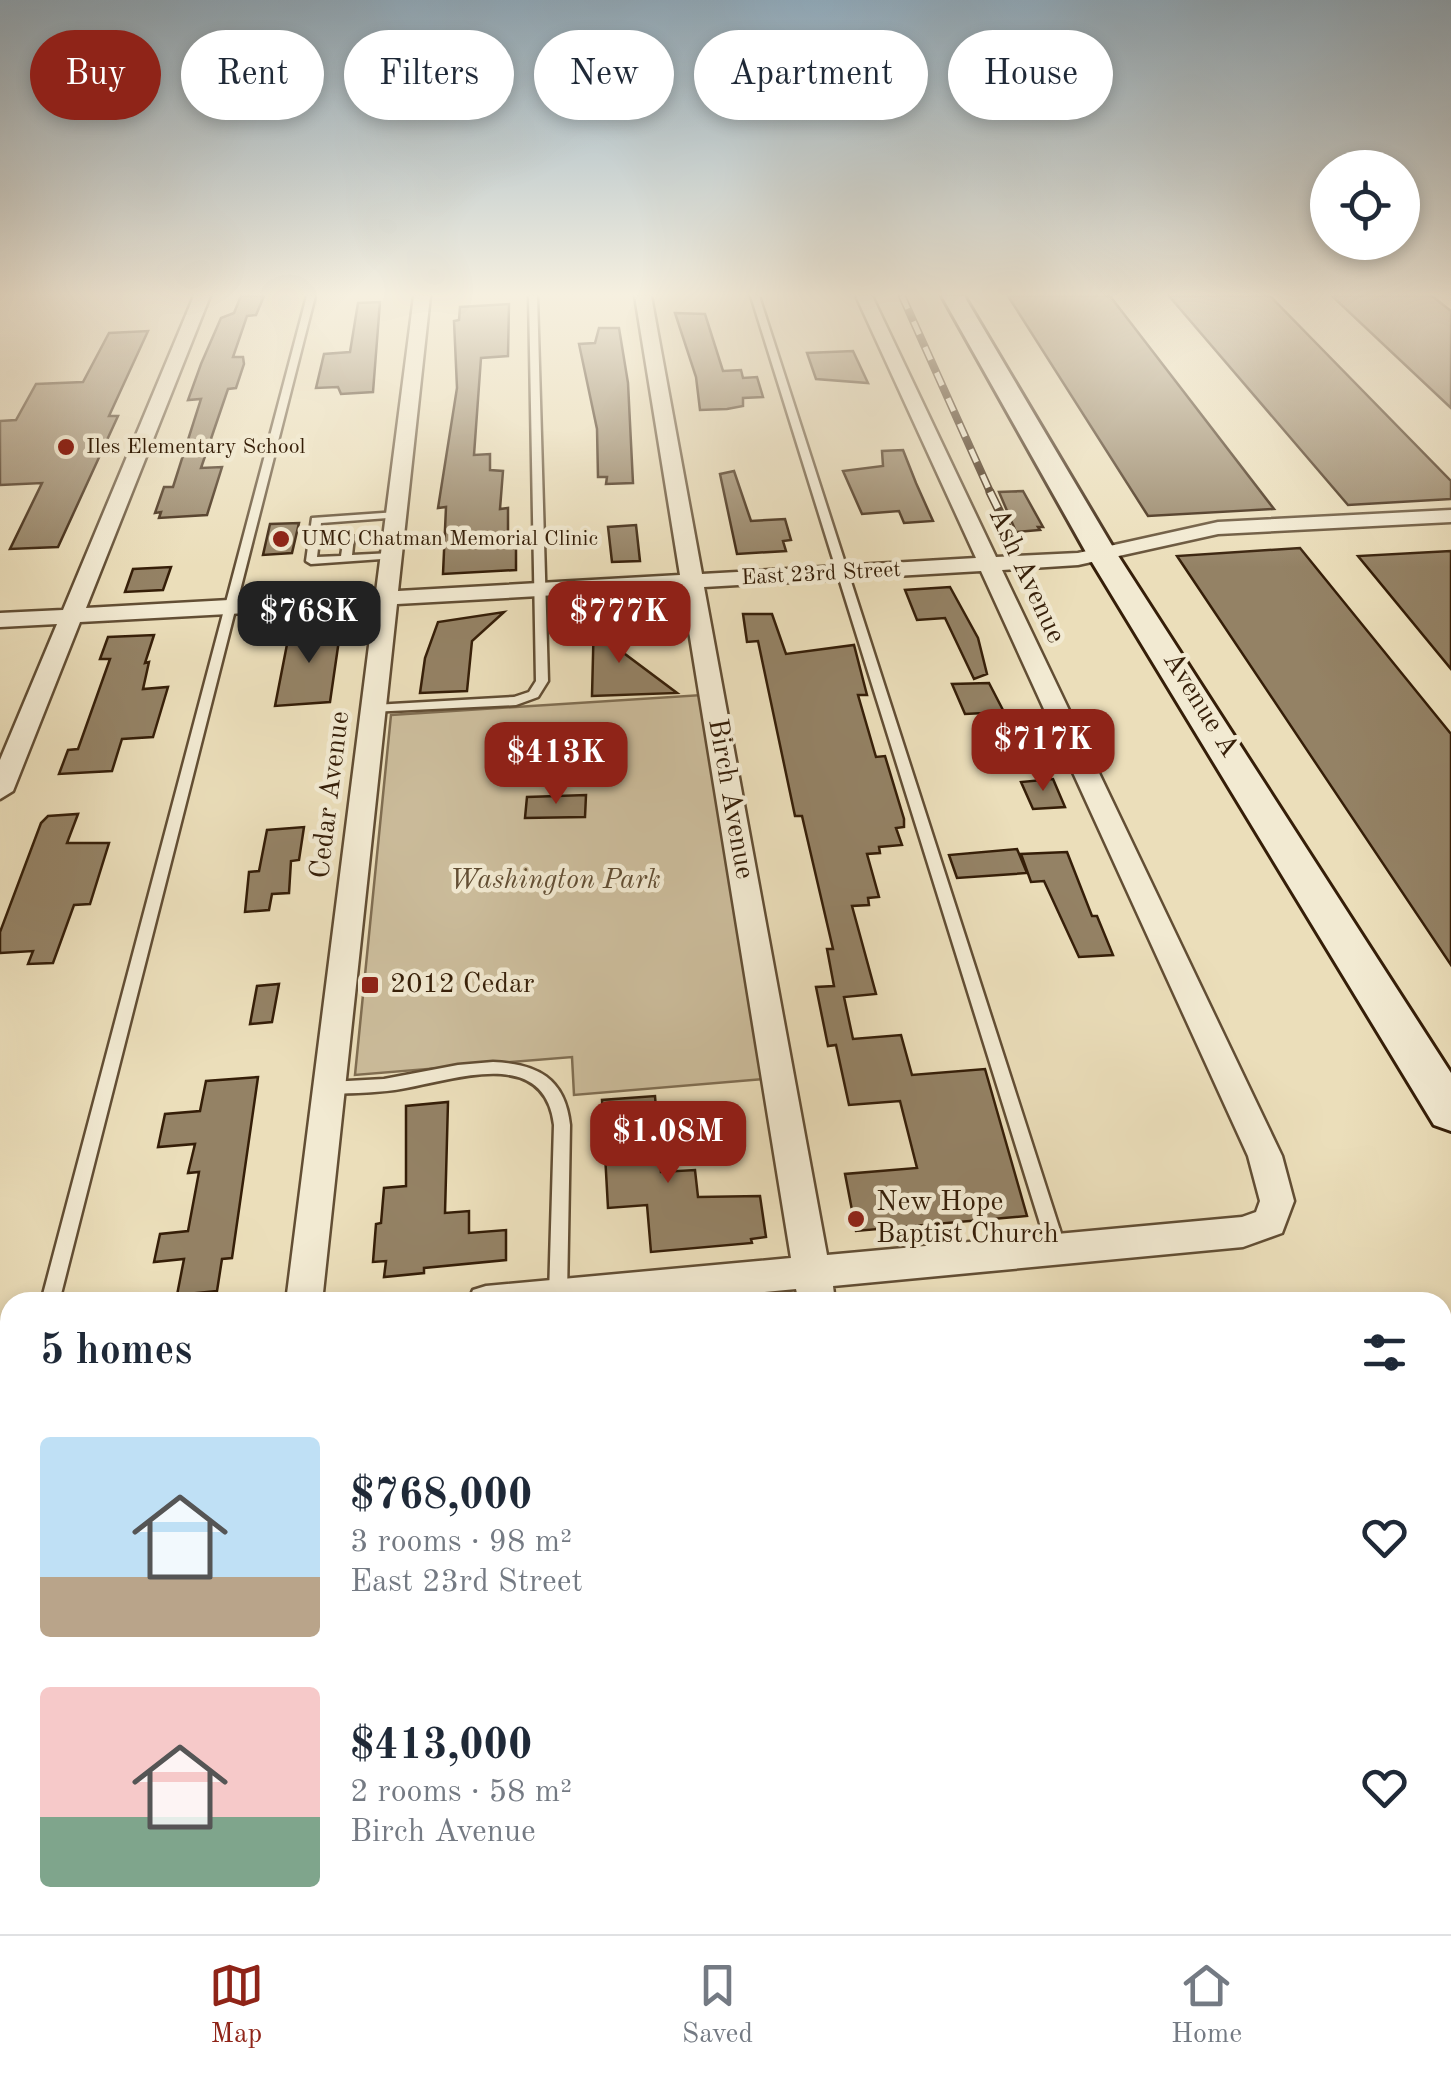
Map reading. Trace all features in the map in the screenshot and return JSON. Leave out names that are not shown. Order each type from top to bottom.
[{"type":"main road","name":"Avenue A","points":[[1005,386],[1102,554],[1451,1112]]},
{"type":"street","points":[[0,792],[165,386]]},
{"type":"street","name":"Cedar Avenue","points":[[305,1292],[412,386]]},
{"type":"street","name":"Birch Avenue","points":[[658,386],[814,1287]]},
{"type":"street","name":"Ash Avenue","points":[[906,386],[1266,1156],[1276,1210],[1270,1222],[1242,1232],[1056,1249]]},
{"type":"street","name":"East 23rd Street","points":[[0,620],[988,565],[1102,554],[1218,528],[1451,516]]},
{"type":"street","points":[[672,1292],[814,1287],[1056,1249]]},
{"type":"lane","points":[[53,1292],[288,386]]},
{"type":"lane","points":[[374,709],[516,701],[534,694],[542,681],[535,386]]},
{"type":"lane","points":[[783,386],[1056,1249]]},
{"type":"lane","points":[[392,556],[311,561],[316,520],[397,515]]},
{"type":"lane","points":[[346,559],[349,537]]},
{"type":"lane","points":[[329,1088],[386,1085],[486,1070],[522,1071],[546,1084],[560,1100],[562,1124],[558,1292]]},
{"type":"green space","name":"Washington Park","points":[[702,695],[765,1079],[574,1095],[572,1057],[355,1075],[391,715]]},
{"type":"building","points":[[35,386],[123,386],[109,416],[118,416],[58,547],[10,549],[42,483],[0,485],[0,421],[16,420]]},
{"type":"building","points":[[193,386],[237,386],[228,389],[201,468],[222,467],[207,515],[159,518],[161,512],[155,513],[164,487],[173,487],[201,399],[188,400]]},
{"type":"building","points":[[316,386],[373,386],[373,392],[341,394],[338,387]]},
{"type":"building","points":[[479,386],[474,455],[490,454],[490,470],[503,471],[500,509],[508,508],[508,537],[516,537],[516,570],[443,574],[446,507],[438,508],[457,388]]},
{"type":"building","points":[[588,386],[628,386],[633,483],[606,484],[607,477],[598,477],[597,429]]},
{"type":"building","points":[[697,386],[760,386],[763,397],[743,398],[743,406],[700,410]]},
{"type":"building","points":[[1065,386],[1179,386],[1274,509],[1148,516]]},
{"type":"building","points":[[1246,386],[1358,386],[1451,481],[1451,499],[1348,505]]},
{"type":"building","points":[[1428,386],[1451,386],[1451,408]]},
{"type":"building","points":[[903,450],[933,521],[904,523],[899,511],[862,514],[843,471],[883,466],[882,451]]},
{"type":"building","points":[[734,471],[751,521],[785,519],[791,540],[783,541],[786,551],[737,554],[720,474]]},
{"type":"building","points":[[1023,491],[1043,527],[1038,527],[1040,530],[1016,532],[999,492]]},
{"type":"building","name":"UMC Chatman Memorial Clinic","points":[[299,523],[292,553],[263,555],[270,524]]},
{"type":"building","points":[[636,525],[640,561],[612,562],[608,527]]},
{"type":"building","points":[[1300,548],[1451,734],[1451,965],[1177,556]]},
{"type":"building","points":[[1451,551],[1451,669],[1358,556]]},
{"type":"building","points":[[171,567],[163,590],[125,592],[133,569]]},
{"type":"building","points":[[950,587],[978,638],[987,674],[974,679],[945,618],[917,620],[905,590]]},
{"type":"building","points":[[504,612],[472,641],[467,691],[420,693],[425,658],[438,622]]},
{"type":"building","points":[[743,614],[772,614],[786,654],[854,645],[867,695],[858,695],[876,757],[885,756],[904,827],[896,828],[902,845],[879,847],[880,853],[867,854],[879,897],[868,898],[869,905],[852,906],[876,994],[844,997],[853,1039],[901,1035],[912,1075],[985,1069],[1027,1216],[856,1231],[845,1174],[917,1168],[900,1101],[849,1105],[836,1045],[828,1046],[816,987],[834,986],[827,949],[833,949],[802,816],[795,816],[758,641],[747,642]]},
{"type":"building","points":[[615,615],[617,648],[677,693],[592,696],[594,616]]},
{"type":"building","points":[[341,626],[330,702],[275,706],[290,629]]},
{"type":"building","points":[[154,635],[145,663],[149,662],[143,689],[168,687],[153,737],[122,739],[112,771],[59,774],[68,750],[78,749],[110,659],[100,659],[108,637]]},
{"type":"building","points":[[989,683],[1004,712],[965,714],[952,684]]},
{"type":"building","points":[[1053,779],[1065,807],[1033,809],[1021,782]]},
{"type":"building","points":[[586,795],[585,817],[525,818],[527,797]]},
{"type":"building","points":[[78,814],[67,843],[109,843],[90,904],[74,905],[53,963],[28,964],[33,951],[0,953],[0,932],[41,823],[48,816]]},
{"type":"building","points":[[304,827],[299,860],[291,861],[289,893],[272,894],[269,910],[245,912],[249,872],[259,871],[267,830]]},
{"type":"building","points":[[1017,849],[1027,873],[957,878],[949,855]]},
{"type":"building","points":[[1067,852],[1092,916],[1097,916],[1113,955],[1079,957],[1044,881],[1031,882],[1021,854]]},
{"type":"building","points":[[279,984],[272,1022],[250,1024],[257,986]]},
{"type":"building","points":[[258,1077],[232,1258],[222,1259],[217,1291],[178,1292],[184,1259],[154,1262],[160,1234],[188,1231],[199,1172],[188,1173],[195,1144],[158,1147],[165,1114],[200,1111],[206,1081]]},
{"type":"building","points":[[655,1096],[661,1172],[695,1170],[698,1197],[760,1196],[766,1237],[751,1239],[752,1243],[651,1252],[647,1205],[608,1208],[602,1100]]},
{"type":"building","points":[[448,1102],[445,1213],[469,1211],[469,1233],[506,1230],[506,1260],[424,1268],[424,1273],[384,1277],[386,1261],[373,1262],[376,1224],[381,1223],[384,1188],[406,1186],[406,1106]]},
{"type":"railway","points":[[943,386],[991,494]]},
{"type":"railway","points":[[990,492],[1014,541]]},
{"type":"place","name":"Iles Elementary School","points":[[66,447]]},
{"type":"place","name":"UMC Chatman Memorial Clinic","points":[[281,539]]},
{"type":"place","name":"2012 Cedar","points":[[370,985]]},
{"type":"place","name":"New Hope Baptist Church","points":[[856,1219]]}]
